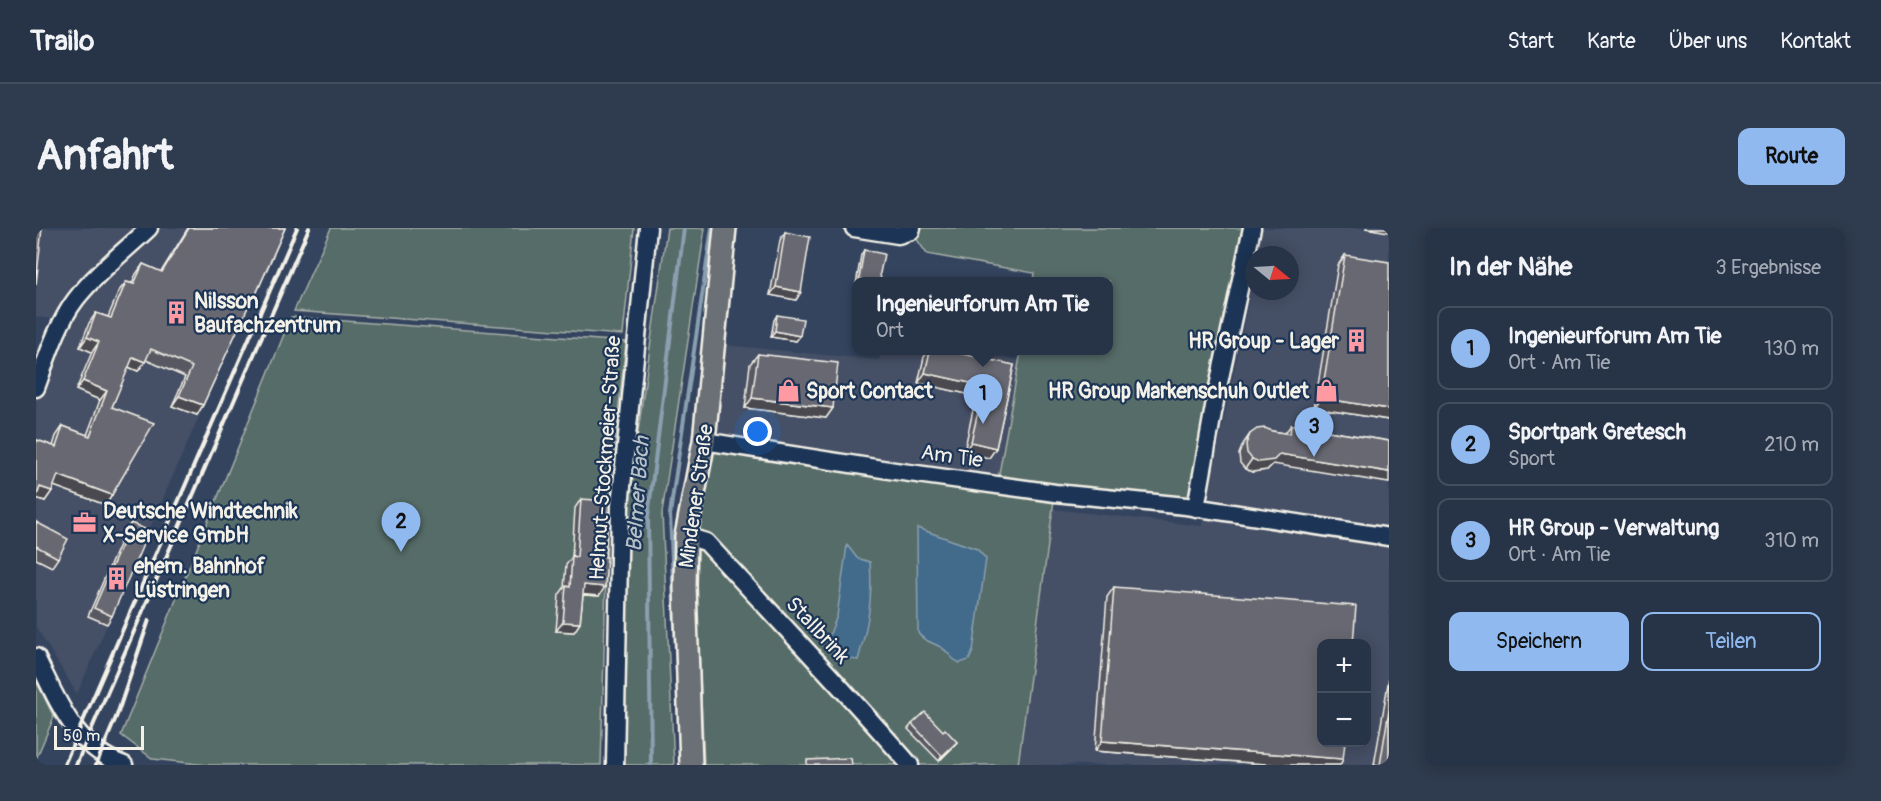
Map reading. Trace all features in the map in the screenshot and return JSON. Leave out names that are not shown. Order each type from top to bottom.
[{"type":"main road","name":"Mindener Straße","points":[[692,765],[684,586],[686,536],[704,441],[725,228]]},
{"type":"street","points":[[36,388],[58,333],[75,300],[99,274],[150,228]]},
{"type":"street","name":"Helmut-Stockmeier-Straße","points":[[615,765],[620,506],[648,228]]},
{"type":"street","points":[[854,228],[898,235],[912,230]]},
{"type":"street","points":[[1196,508],[1215,401],[1252,228]]},
{"type":"street","name":"Am Tie","points":[[704,441],[900,472],[1055,493],[1196,508],[1389,537]]},
{"type":"street","name":"Stallbrink","points":[[686,536],[706,542],[851,697],[910,765]]},
{"type":"street","points":[[36,657],[63,711],[78,733],[93,749],[123,765]]},
{"type":"shaded area","points":[[36,228],[282,228],[77,694],[36,627],[36,372],[54,319],[36,317]]},
{"type":"shaded area","points":[[1263,228],[1389,228],[1389,765],[1018,765],[1053,509],[1202,526],[1249,300],[1299,300],[1299,246],[1260,246]]},
{"type":"shaded area","points":[[714,344],[878,360],[881,355],[992,355],[1019,360],[997,485],[704,441]]},
{"type":"shaded area","points":[[917,528],[977,549],[986,559],[973,651],[969,660],[960,663],[956,661],[945,650],[918,633]]},
{"type":"shaded area","points":[[847,545],[857,558],[870,562],[869,612],[858,660],[840,655],[827,641],[837,616]]},
{"type":"green space","points":[[331,228],[634,228],[623,335],[294,311]]},
{"type":"green space","points":[[667,228],[705,228],[662,513],[674,765],[625,765],[625,562],[628,502]]},
{"type":"green space","points":[[912,228],[1253,228],[1249,246],[1245,246],[1245,267],[1196,508],[1055,493],[1018,765],[704,765],[699,651],[687,650],[704,441],[997,485],[1020,355],[1113,355],[1113,277],[1034,277],[1034,273],[927,254],[911,231]]},
{"type":"green space","points":[[291,317],[626,342],[608,503],[601,765],[207,765],[153,759],[121,735]]},
{"type":"green space","points":[[36,681],[54,717],[36,759]]},
{"type":"building","points":[[36,228],[42,228],[36,285]]},
{"type":"building","name":"Nilsson Baufachzentrum","points":[[189,228],[285,228],[203,405],[179,396],[192,367],[151,349],[145,362],[133,357],[112,407],[154,423],[112,495],[58,475],[52,491],[40,487],[36,498],[37,440],[56,447],[63,426],[90,436],[107,391],[83,381],[99,342],[87,337],[96,313],[111,318],[126,282],[134,284],[143,264],[162,272]]},
{"type":"building","points":[[785,232],[810,237],[801,292],[776,287]]},
{"type":"building","points":[[864,250],[884,254],[880,277],[859,277]]},
{"type":"building","name":"HR Group - Lager","points":[[1345,255],[1389,262],[1389,409],[1321,398]]},
{"type":"building","points":[[777,315],[803,319],[800,336],[775,331]]},
{"type":"building","name":"Sport Contact","points":[[758,354],[838,363],[833,408],[752,398]]},
{"type":"building","points":[[929,355],[968,355],[1014,365],[996,448],[971,442],[984,386],[925,373]]},
{"type":"building","points":[[1291,425],[1389,441],[1389,472],[1280,454],[1274,460],[1259,462],[1247,453],[1246,444],[1250,434],[1257,429],[1265,428],[1290,434]]},
{"type":"building","points":[[581,499],[609,501],[605,587],[584,585],[580,623],[563,622],[566,586],[570,587],[572,556],[577,557]]},
{"type":"building","points":[[36,522],[68,539],[58,558],[36,546]]},
{"type":"building","name":"ehem. Bahnhof Lüstringen","points":[[131,523],[149,531],[112,616],[94,608]]},
{"type":"building","points":[[1114,587],[1356,606],[1353,639],[1317,639],[1317,747],[1344,747],[1343,759],[1102,741]]},
{"type":"building","points":[[1389,710],[1389,765],[1380,765]]},
{"type":"building","points":[[925,712],[957,742],[942,756],[912,724]]},
{"type":"building","points":[[851,758],[852,765],[807,765],[807,760]]},
{"type":"waterway","name":"Belmer Bach","points":[[651,765],[648,517],[684,228]]},
{"type":"waterway","points":[[679,719],[670,514],[712,228]]},
{"type":"railway","points":[[64,765],[297,228]]},
{"type":"railway","points":[[76,765],[309,228]]},
{"type":"railway","points":[[96,765],[117,715],[149,620]]},
{"type":"place","name":"Nilsson Baufachzentrum","points":[[176,313]]},
{"type":"place","name":"HR Group - Lager","points":[[1357,341]]},
{"type":"place","name":"Sport Contact","points":[[788,391]]},
{"type":"place","name":"HR Group Markenschuh Outlet","points":[[1327,391]]},
{"type":"place","name":"Ingenieurforum Am Tie","points":[[983,424]]},
{"type":"place","name":"HR Group - Verwaltung","points":[[1314,457]]},
{"type":"place","name":"Deutsche Windtechnik X-Service GmbH","points":[[85,523]]},
{"type":"place","name":"Sportpark Gretesch","points":[[401,552]]},
{"type":"place","name":"ehem. Bahnhof Lüstringen","points":[[116,578]]}]
